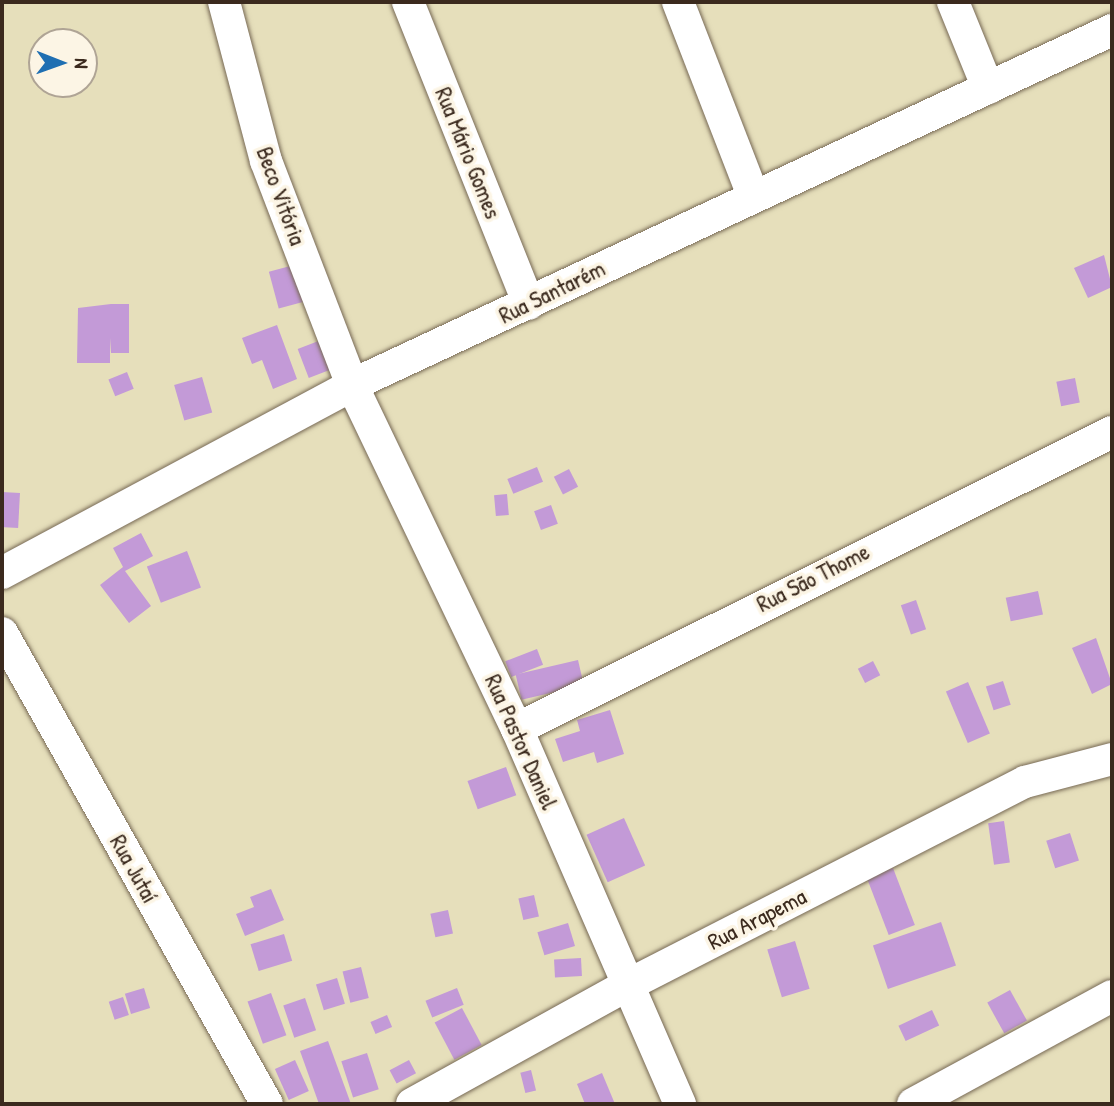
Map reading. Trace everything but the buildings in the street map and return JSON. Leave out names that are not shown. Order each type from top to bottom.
[{"type":"street","name":"Beco Vitória","points":[[224,2],[266,161],[352,385]]},
{"type":"street","name":"Rua Mário Gomes","points":[[408,2],[529,304]]},
{"type":"street","points":[[678,2],[753,195]]},
{"type":"street","points":[[953,2],[988,88]]},
{"type":"street","name":"Rua Santarém","points":[[2,573],[352,385],[529,304],[753,195],[1112,30]]},
{"type":"street","name":"Rua Pastor Daniel","points":[[352,385],[517,729],[626,986],[680,1104]]},
{"type":"street","name":"Rua São Thome","points":[[517,729],[1112,432]]},
{"type":"street","name":"Rua Jutaí","points":[[2,633],[267,1104]]},
{"type":"street","name":"Rua Arapema","points":[[412,1104],[626,986],[1025,782],[1112,759]]},
{"type":"street","points":[[913,1104],[1112,996]]}]
